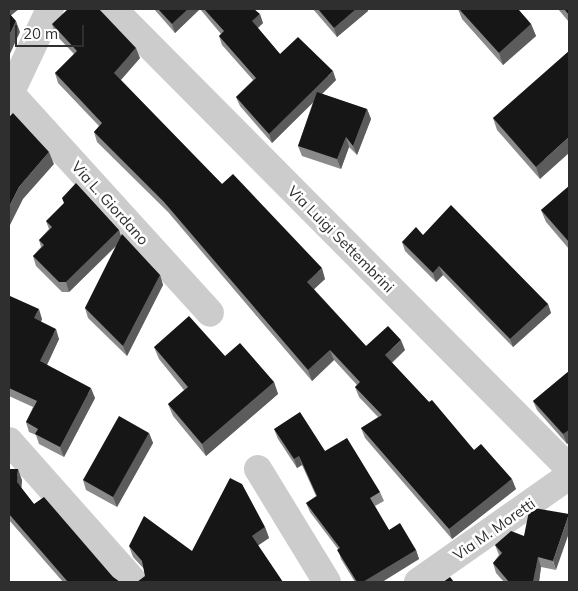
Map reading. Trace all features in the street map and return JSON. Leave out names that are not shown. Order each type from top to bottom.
[{"type":"street","points":[[10,95],[50,9]]},
{"type":"street","name":"Via Luigi Settembrini","points":[[113,9],[569,468]]},
{"type":"street","name":"Via L. Giordano","points":[[10,95],[210,313]]},
{"type":"street","points":[[9,441],[134,582]]},
{"type":"street","points":[[258,470],[327,582]]},
{"type":"street","name":"Via M. Moretti","points":[[418,582],[569,476]]},
{"type":"building","points":[[68,9],[99,9],[136,48],[114,73],[222,184],[233,174],[322,268],[307,282],[366,346],[388,326],[401,340],[385,355],[429,402],[432,400],[474,450],[481,444],[512,479],[449,529],[361,428],[382,415],[355,387],[360,382],[330,350],[308,370],[164,202],[94,132],[102,123],[55,73],[77,51],[52,24]]},
{"type":"building","points":[[158,9],[188,9],[172,24]]},
{"type":"building","points":[[204,9],[254,9],[260,14],[252,21],[280,54],[298,37],[333,71],[269,134],[236,97],[256,78],[219,36],[224,31]]},
{"type":"building","points":[[318,9],[356,9],[334,28]]},
{"type":"building","points":[[459,9],[518,9],[531,24],[499,53]]},
{"type":"building","points":[[9,13],[16,21],[9,36]]},
{"type":"building","points":[[569,51],[569,137],[536,167],[493,118]]},
{"type":"building","points":[[317,92],[367,109],[353,146],[346,137],[337,159],[298,146]]},
{"type":"building","points":[[13,113],[49,152],[19,187],[9,207],[9,117]]},
{"type":"building","points":[[76,183],[119,230],[66,282],[59,282],[33,256],[44,245],[39,240],[52,227],[46,221],[64,203],[62,198]]},
{"type":"building","points":[[569,186],[569,242],[541,210]]},
{"type":"building","points":[[451,205],[548,304],[510,339],[439,266],[433,273],[402,242],[416,227],[423,235]]},
{"type":"building","points":[[122,234],[160,275],[123,346],[85,308]]},
{"type":"building","points":[[10,296],[39,309],[34,318],[56,329],[40,361],[91,388],[60,447],[35,434],[38,429],[26,422],[37,401],[9,388]]},
{"type":"building","points":[[189,316],[225,356],[240,343],[274,382],[202,444],[168,404],[188,387],[154,347]]},
{"type":"building","points":[[569,371],[569,430],[563,434],[533,401]]},
{"type":"building","points":[[300,412],[325,451],[347,438],[380,492],[370,498],[389,530],[400,523],[416,550],[363,582],[357,582],[337,550],[340,548],[306,503],[317,496],[299,456],[294,459],[274,429]]},
{"type":"building","points":[[119,416],[149,433],[113,497],[83,480]]},
{"type":"building","points":[[9,469],[18,469],[17,482],[34,504],[44,497],[113,577],[120,582],[68,582],[9,514]]},
{"type":"building","points":[[230,478],[242,484],[265,527],[252,536],[283,582],[137,582],[145,576],[142,561],[129,546],[144,516],[192,551]]},
{"type":"building","points":[[534,508],[569,514],[553,561],[538,557],[533,582],[509,582],[493,563],[502,553],[495,545],[511,531],[524,536],[529,511]]},
{"type":"building","points":[[450,577],[454,582],[443,582]]}]
